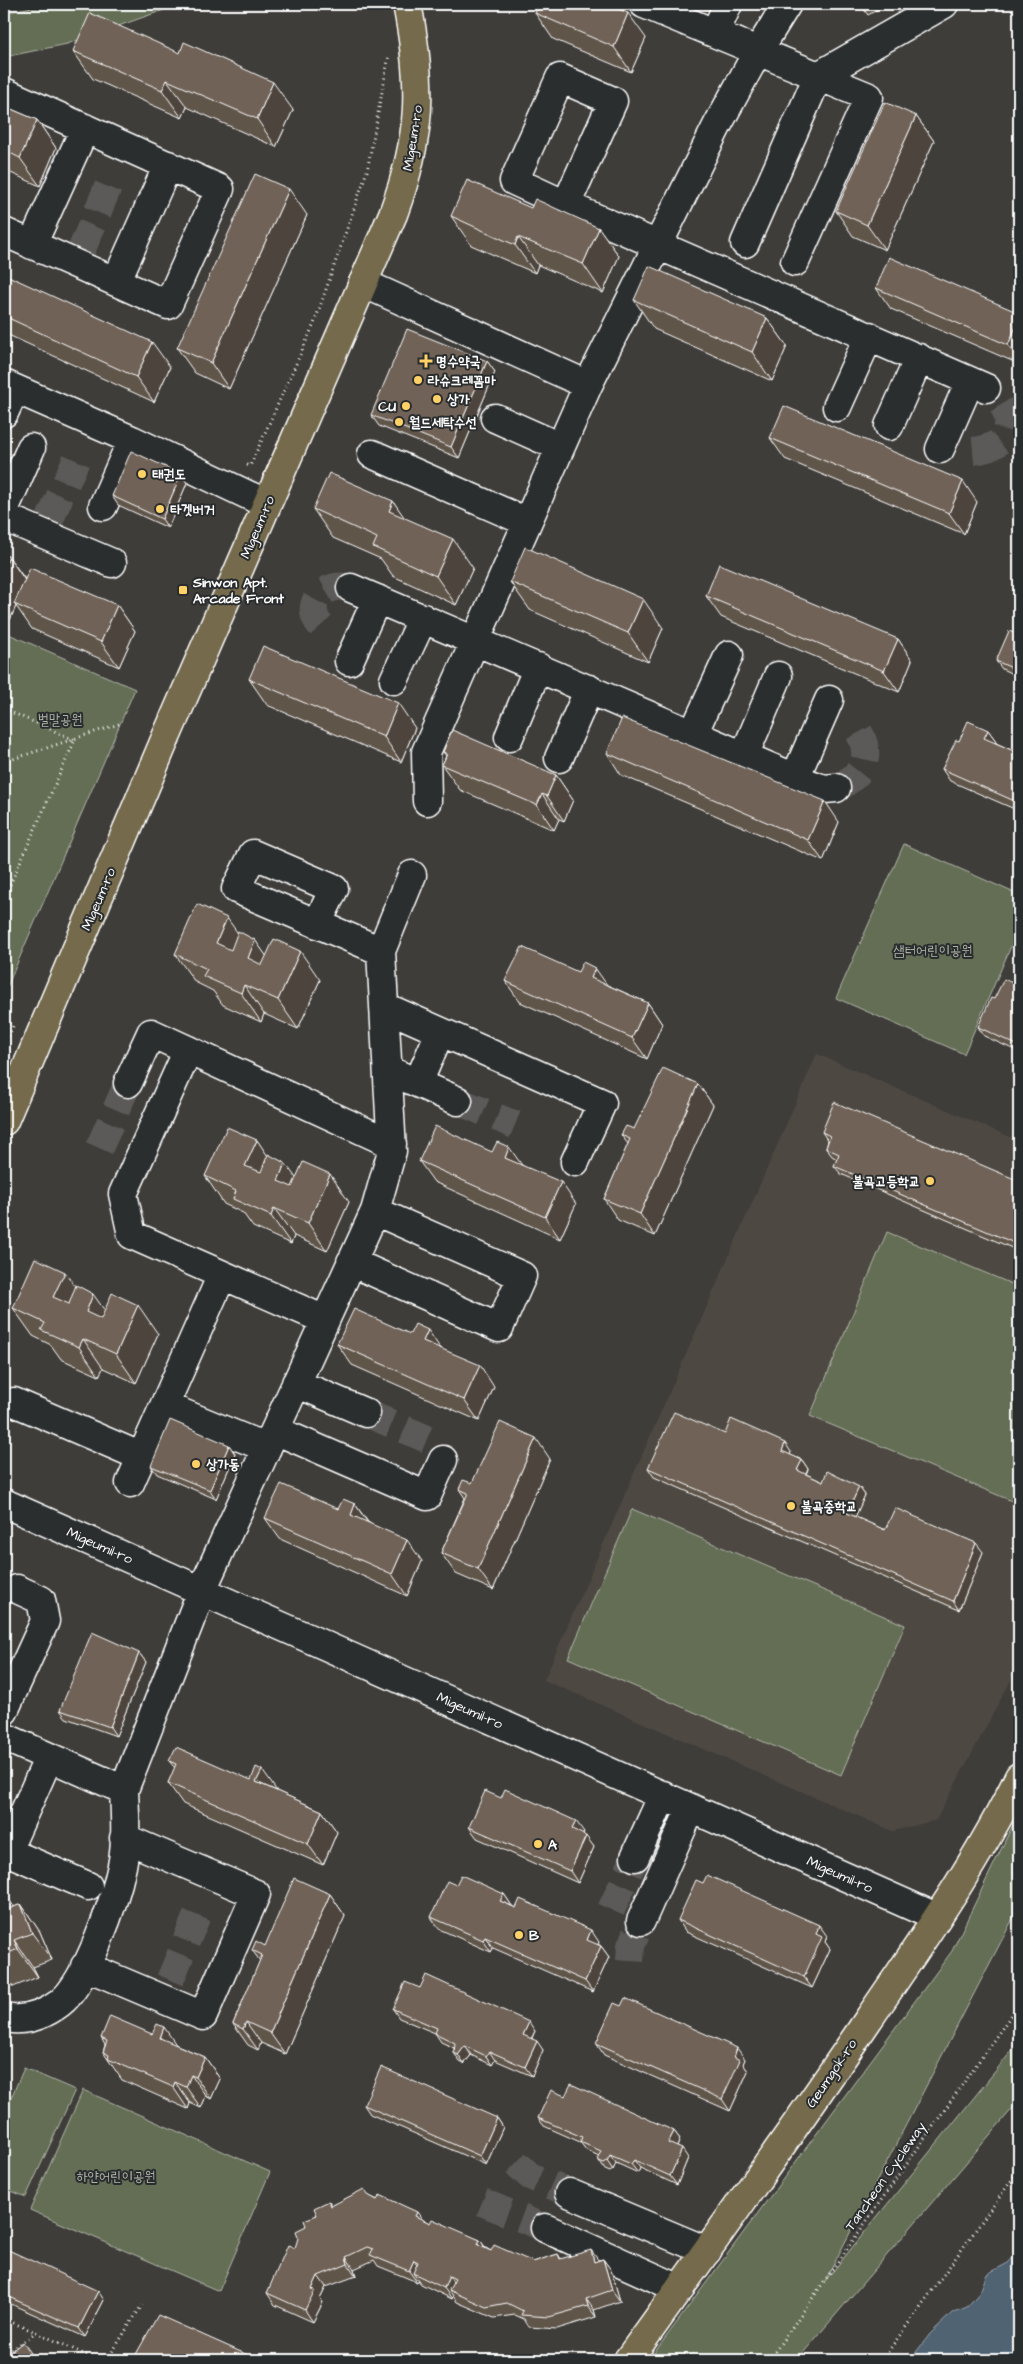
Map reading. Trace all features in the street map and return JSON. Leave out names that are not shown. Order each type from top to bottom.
[{"type":"main road","name":"Migeum-ro","points":[[4,1120],[393,214],[414,148],[419,93],[414,38],[407,4]]},
{"type":"main road","name":"Geumgok-ro","points":[[628,2360],[784,2143],[936,1917],[1002,1812],[1019,1777]]},
{"type":"street","points":[[644,4],[869,97],[795,262]]},
{"type":"street","points":[[715,33],[728,4]]},
{"type":"street","points":[[427,801],[426,752],[588,385],[758,50],[787,4]]},
{"type":"street","points":[[744,242],[818,76],[944,4]]},
{"type":"street","points":[[4,92],[220,189],[168,305],[116,282],[78,257],[32,244],[4,232]]},
{"type":"street","points":[[32,244],[85,128]]},
{"type":"street","points":[[116,282],[168,165]]},
{"type":"street","points":[[566,205],[978,384],[940,449]]},
{"type":"street","points":[[363,283],[588,385]]},
{"type":"street","points":[[837,407],[869,336]]},
{"type":"street","points":[[889,426],[919,358]]},
{"type":"street","points":[[7,395],[132,440],[267,504]]},
{"type":"street","points":[[495,418],[560,447]]},
{"type":"street","points":[[103,506],[132,440]]},
{"type":"street","points":[[4,510],[32,448]]},
{"type":"street","points":[[372,454],[527,522]]},
{"type":"street","points":[[4,517],[46,527],[112,562]]},
{"type":"street","points":[[351,588],[795,778],[824,789],[836,788]]},
{"type":"street","points":[[349,661],[377,599]]},
{"type":"street","points":[[394,680],[422,618]]},
{"type":"street","points":[[693,734],[729,655]]},
{"type":"street","points":[[509,737],[538,667]]},
{"type":"street","points":[[744,756],[778,676]]},
{"type":"street","points":[[559,758],[589,689]]},
{"type":"street","points":[[795,778],[829,700]]},
{"type":"street","points":[[4,2018],[18,2021],[31,2018],[55,2006],[61,2002],[77,1983],[85,1966],[110,1909],[122,1866],[124,1790],[202,1590],[375,1211],[392,1151],[381,951],[412,875]]},
{"type":"street","points":[[317,924],[381,951]]},
{"type":"street","points":[[385,1007],[602,1103],[575,1162]]},
{"type":"street","points":[[418,1083],[440,1032]]},
{"type":"street","points":[[128,1083],[151,1033],[392,1144]]},
{"type":"street","points":[[188,1050],[123,1194],[132,1235],[325,1320]]},
{"type":"street","points":[[388,1070],[458,1101]]},
{"type":"street","points":[[351,1262],[499,1328],[522,1276],[375,1211]]},
{"type":"street","points":[[130,1483],[222,1275]]},
{"type":"street","points":[[296,1383],[366,1413]]},
{"type":"street","points":[[14,1402],[142,1457]]},
{"type":"street","points":[[165,1406],[271,1439],[427,1496],[443,1460]]},
{"type":"street","name":"Migeumil-ro","points":[[4,1503],[936,1917]]},
{"type":"street","points":[[4,1711],[45,1621],[42,1600],[16,1589]]},
{"type":"street","points":[[4,1738],[124,1790]]},
{"type":"street","points":[[49,1757],[5,1850],[88,1886]]},
{"type":"street","points":[[635,1857],[663,1795]]},
{"type":"street","points":[[641,1920],[691,1808]]},
{"type":"street","points":[[85,1966],[165,1989],[203,2016],[256,1894],[124,1838]]},
{"type":"street","points":[[569,2193],[707,2251]]},
{"type":"street","points":[[545,2228],[680,2289]]},
{"type":"path","points":[[241,462],[250,466],[317,315],[367,170],[390,49]]},
{"type":"path","points":[[4,709],[75,740]]},
{"type":"path","points":[[4,762],[119,724]]},
{"type":"path","points":[[4,898],[75,740]]},
{"type":"path","points":[[4,1022],[13,1026],[4,1047]]},
{"type":"path","name":"Tancheon Cycleway","points":[[769,2360],[1019,2004]]},
{"type":"path","points":[[882,2360],[1019,2170]]},
{"type":"path","points":[[107,2360],[142,2305]]},
{"type":"path","points":[[4,2319],[97,2360]]},
{"type":"path","points":[[4,2356],[36,2332]]},
{"type":"shaded area","points":[[817,1054],[1019,1141],[1019,1665],[936,1820],[893,1831],[544,1680]]},
{"type":"green space","points":[[45,4],[181,4],[67,44],[4,57],[4,13]]},
{"type":"green space","name":"벌말공원","points":[[4,632],[135,689],[4,994]]},
{"type":"green space","name":"샘터어린이공원","points":[[904,844],[1019,895],[1019,928],[964,1054],[836,998]]},
{"type":"green space","points":[[887,1232],[1019,1287],[1019,1504],[810,1416]]},
{"type":"green space","points":[[632,1509],[905,1625],[841,1775],[568,1658]]},
{"type":"green space","points":[[1019,1812],[1019,1907],[825,2281],[1019,2042],[1019,2101],[797,2360],[649,2360],[952,1951]]},
{"type":"green space","points":[[24,2068],[75,2090],[26,2197],[4,2188],[4,2114]]},
{"type":"green space","name":"하얀어린이공원","points":[[83,2090],[270,2172],[219,2291],[30,2210]]},
{"type":"water","points":[[1019,2251],[1019,2360],[910,2360],[930,2334],[952,2313],[967,2307],[980,2292],[987,2274],[1008,2263]]},
{"type":"building","points":[[539,4],[607,4],[628,13],[614,47],[535,13]]},
{"type":"building","points":[[90,13],[180,53],[184,42],[273,82],[257,119],[167,80],[162,90],[73,51]]},
{"type":"building","points":[[885,102],[916,116],[867,225],[836,211]]},
{"type":"building","points":[[4,106],[37,120],[20,158],[4,150]]},
{"type":"building","points":[[255,174],[289,189],[211,363],[177,348]]},
{"type":"building","points":[[467,180],[531,208],[535,199],[599,228],[583,264],[518,237],[515,245],[451,216]]},
{"type":"building","points":[[889,257],[1019,313],[1019,320],[1008,345],[876,288]]},
{"type":"building","points":[[649,266],[767,318],[752,352],[634,300]]},
{"type":"building","points":[[4,274],[152,342],[136,377],[4,316]]},
{"type":"building","name":"상가","points":[[407,329],[487,361],[451,447],[371,415]]},
{"type":"building","points":[[784,406],[963,481],[949,513],[770,438]]},
{"type":"building","points":[[131,451],[181,474],[162,519],[112,496]]},
{"type":"building","points":[[329,473],[393,501],[389,511],[453,539],[436,576],[373,547],[377,538],[313,509]]},
{"type":"building","points":[[525,547],[643,599],[628,633],[510,582]]},
{"type":"building","points":[[4,554],[9,557],[4,568]]},
{"type":"building","points":[[719,564],[898,639],[884,671],[706,596]]},
{"type":"building","points":[[30,568],[117,605],[101,642],[14,604]]},
{"type":"building","points":[[1019,628],[1019,671],[996,661],[1009,631],[1016,634]]},
{"type":"building","points":[[263,646],[398,703],[384,737],[249,679]]},
{"type":"building","points":[[622,718],[825,801],[808,840],[607,753]]},
{"type":"building","points":[[968,721],[988,730],[984,738],[1016,752],[1019,746],[1019,803],[942,769],[956,740],[959,741]]},
{"type":"building","points":[[452,730],[556,775],[547,796],[542,794],[537,805],[442,765],[447,754],[443,752]]},
{"type":"building","points":[[197,904],[227,918],[216,943],[231,950],[238,931],[255,940],[248,958],[262,965],[274,939],[300,951],[278,1000],[244,985],[241,993],[203,976],[207,969],[175,954]]},
{"type":"building","points":[[522,947],[578,972],[583,962],[595,968],[591,978],[648,1003],[632,1038],[505,981]]},
{"type":"building","points":[[1004,979],[1019,986],[1019,1046],[978,1027],[991,998],[994,999]]},
{"type":"building","points":[[663,1068],[698,1084],[640,1214],[604,1199],[630,1139],[621,1135],[626,1126],[634,1129]]},
{"type":"building","name":"불곡고등학교","points":[[834,1102],[1019,1181],[1019,1245],[834,1166],[839,1154],[826,1148],[830,1136],[822,1132]]},
{"type":"building","points":[[435,1126],[492,1152],[497,1142],[509,1147],[505,1158],[561,1182],[545,1217],[419,1161]]},
{"type":"building","points":[[227,1127],[257,1140],[245,1166],[261,1172],[268,1154],[285,1163],[278,1181],[292,1187],[303,1162],[330,1174],[308,1223],[274,1208],[271,1216],[233,1199],[236,1191],[205,1176]]},
{"type":"building","points":[[35,1258],[65,1272],[53,1297],[69,1304],[76,1285],[93,1294],[86,1312],[101,1319],[112,1293],[138,1305],[116,1354],[83,1339],[79,1347],[41,1330],[45,1323],[13,1308]]},
{"type":"building","points":[[354,1309],[410,1334],[415,1324],[428,1330],[423,1341],[480,1365],[464,1400],[337,1344]]},
{"type":"building","name":"불곡중학교","points":[[674,1412],[725,1434],[731,1419],[785,1443],[782,1451],[802,1460],[797,1470],[823,1482],[827,1471],[859,1487],[847,1513],[885,1530],[895,1508],[976,1543],[953,1601],[648,1468]]},
{"type":"building","name":"상가동","points":[[170,1420],[229,1445],[210,1490],[151,1466]]},
{"type":"building","points":[[500,1422],[536,1438],[478,1569],[441,1553],[468,1493],[459,1489],[463,1480],[472,1483]]},
{"type":"building","points":[[281,1484],[338,1509],[343,1499],[355,1504],[351,1515],[407,1540],[392,1574],[265,1518]]},
{"type":"building","points":[[92,1632],[139,1653],[110,1727],[60,1710]]},
{"type":"building","points":[[176,1747],[251,1780],[256,1767],[262,1770],[256,1782],[322,1811],[308,1844],[168,1783],[176,1764],[169,1761]]},
{"type":"building","name":"A","points":[[505,1789],[576,1821],[572,1829],[586,1836],[570,1871],[469,1827],[485,1791],[501,1798]]},
{"type":"building","name":"B","points":[[461,1875],[504,1894],[500,1901],[516,1908],[520,1899],[591,1930],[587,1940],[601,1946],[585,1981],[485,1937],[483,1940],[431,1917],[447,1881],[456,1885]]},
{"type":"building","points":[[707,1875],[819,1925],[816,1934],[822,1937],[804,1977],[678,1920],[696,1880],[703,1883]]},
{"type":"building","points":[[294,1878],[330,1894],[270,2033],[246,2022],[243,2029],[233,2024],[262,1955],[252,1950],[256,1941],[265,1946]]},
{"type":"building","points":[[21,1904],[32,1933],[14,1940],[18,1949],[4,1955],[4,1911]]},
{"type":"building","points":[[426,1975],[529,2022],[523,2035],[537,2041],[525,2067],[489,2051],[486,2056],[465,2046],[458,2055],[454,2053],[455,2043],[435,2033],[437,2028],[393,2009],[405,1982],[420,1988]]},
{"type":"building","points":[[625,1998],[737,2048],[734,2057],[740,2060],[722,2099],[596,2043],[614,2003],[621,2006]]},
{"type":"building","points":[[110,2016],[152,2034],[157,2024],[164,2027],[160,2038],[205,2057],[196,2077],[191,2075],[186,2087],[175,2082],[173,2087],[108,2059],[109,2055],[103,2052],[107,2041],[101,2038]]},
{"type":"building","points":[[381,2067],[497,2118],[480,2156],[364,2105]]},
{"type":"building","points":[[571,2084],[674,2131],[668,2143],[682,2149],[670,2176],[634,2160],[631,2164],[610,2155],[604,2163],[599,2161],[598,2158],[601,2151],[580,2142],[582,2137],[538,2118],[551,2090],[565,2096]]},
{"type":"building","points":[[364,2189],[368,2195],[377,2200],[380,2195],[417,2212],[415,2216],[430,2223],[432,2219],[480,2240],[478,2245],[491,2251],[494,2245],[533,2262],[558,2254],[560,2259],[591,2250],[594,2262],[603,2259],[612,2290],[586,2299],[588,2306],[549,2317],[521,2315],[523,2311],[507,2303],[486,2307],[449,2290],[455,2279],[449,2276],[444,2288],[413,2273],[418,2262],[414,2260],[409,2271],[370,2255],[373,2249],[367,2247],[346,2257],[348,2264],[318,2276],[312,2289],[315,2290],[305,2310],[267,2293],[288,2245],[295,2248],[298,2238],[296,2231],[306,2226],[304,2220],[317,2215],[314,2208],[329,2201],[331,2206]]},
{"type":"building","points":[[4,2248],[98,2291],[79,2328],[4,2295]]},
{"type":"building","points":[[158,2315],[259,2360],[143,2360],[135,2356]]},
{"type":"building","points":[[23,2342],[36,2360],[4,2360],[4,2357]]},
{"type":"tunnel","points":[[81,251],[108,187]]},
{"type":"tunnel","points":[[973,451],[998,443],[1005,435],[1008,427],[1008,417],[1004,407],[997,397],[986,388]]},
{"type":"tunnel","points":[[49,521],[76,460]]},
{"type":"tunnel","points":[[321,626],[314,609],[315,602],[319,596],[333,588],[351,588]]},
{"type":"tunnel","points":[[836,788],[854,776],[864,762],[864,746],[855,726]]},
{"type":"tunnel","points":[[99,1148],[128,1083]]},
{"type":"tunnel","points":[[458,1101],[515,1125]]},
{"type":"tunnel","points":[[366,1413],[427,1439]]},
{"type":"tunnel","points":[[611,1910],[635,1857]]},
{"type":"tunnel","points":[[170,1980],[198,1913]]},
{"type":"tunnel","points":[[630,1961],[631,1946],[641,1921]]},
{"type":"tunnel","points":[[516,2163],[530,2176],[569,2193]]},
{"type":"tunnel","points":[[482,2202],[545,2228]]},
{"type":"place","name":"명수약국","points":[[426,361]]},
{"type":"place","name":"라슈크레꼼마","points":[[418,380]]},
{"type":"place","name":"상가","points":[[437,399]]},
{"type":"place","name":"CU","points":[[406,406]]},
{"type":"place","name":"월드세탁수선","points":[[399,422]]},
{"type":"place","name":"태권도","points":[[142,474]]},
{"type":"place","name":"타겟버거","points":[[160,509]]},
{"type":"place","name":"Sinwon Apt. Arcade Front","points":[[183,590]]},
{"type":"place","name":"불곡고등학교","points":[[930,1181]]},
{"type":"place","name":"상가동","points":[[196,1464]]},
{"type":"place","name":"불곡중학교","points":[[791,1506]]},
{"type":"place","name":"A","points":[[538,1844]]},
{"type":"place","name":"B","points":[[519,1935]]}]
